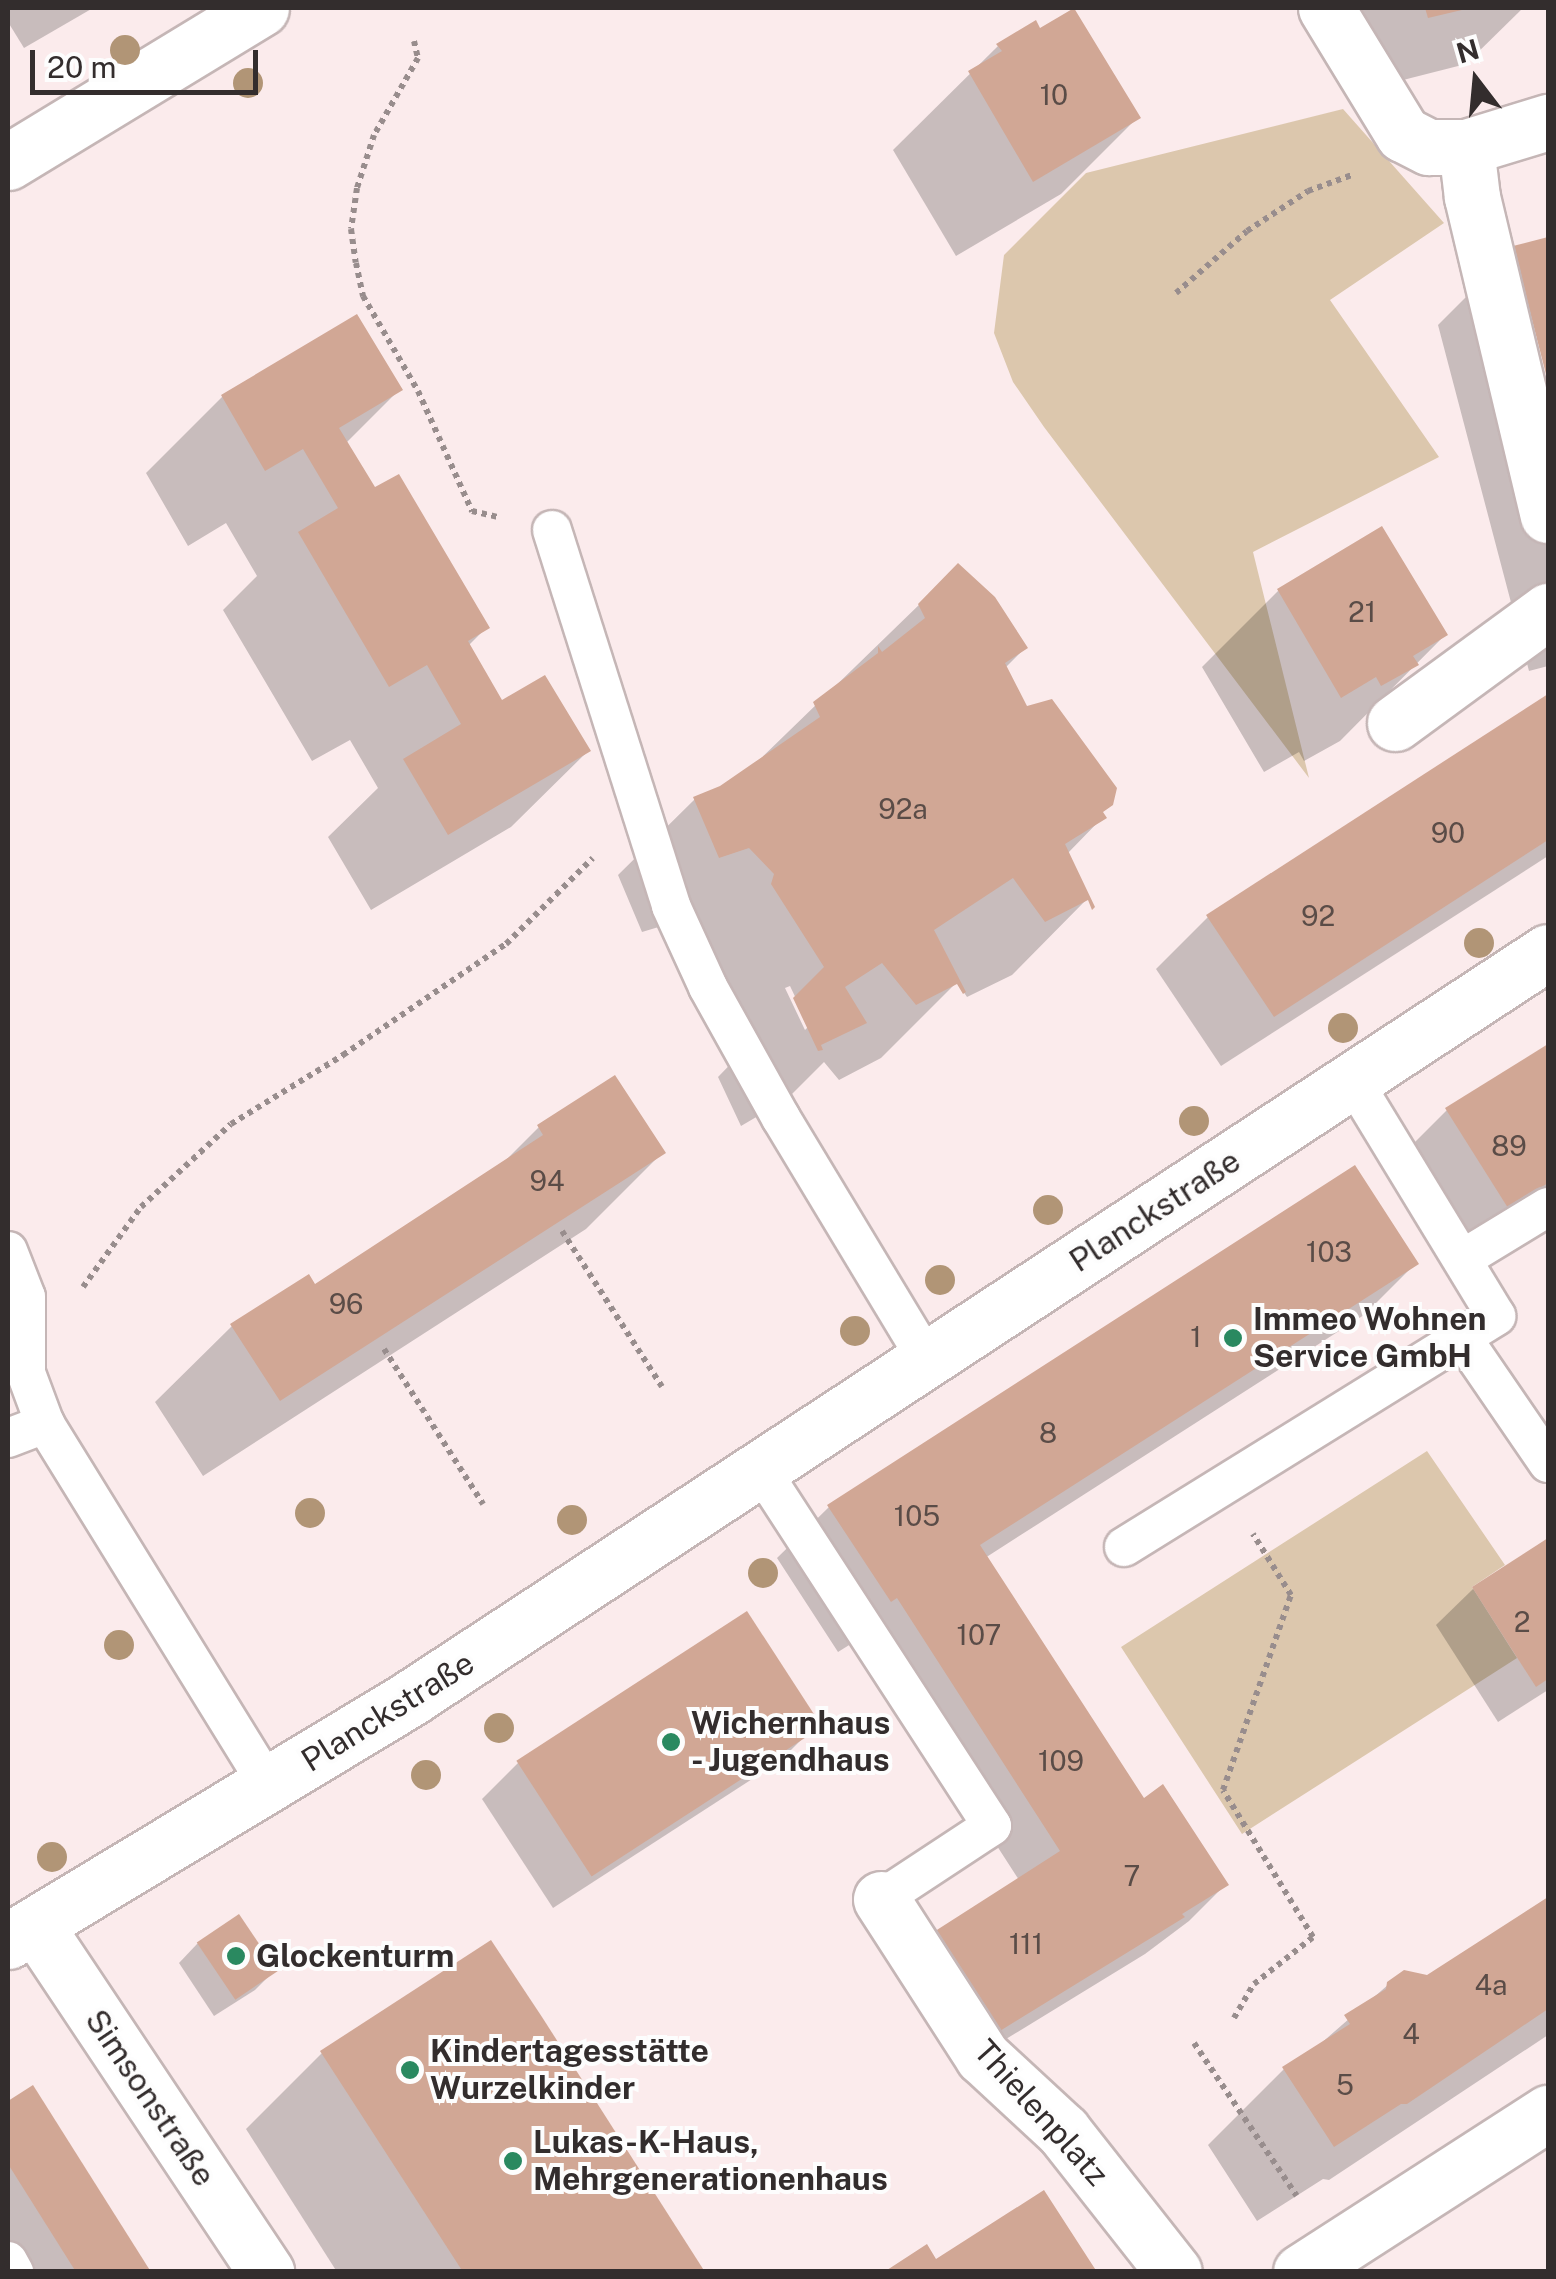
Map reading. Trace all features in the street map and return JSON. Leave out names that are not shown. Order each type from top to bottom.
[{"type":"street","points":[[8,162],[260,8]]},
{"type":"street","points":[[1326,8],[1404,134],[1429,147],[1466,147],[1548,122]]},
{"type":"street","points":[[1466,147],[1472,198],[1548,515]]},
{"type":"street","points":[[1395,723],[1548,611]]},
{"type":"street","name":"Planckstraße","points":[[21,1933],[268,1787],[761,1470],[1548,952]]},
{"type":"street","name":"Thielenplatz","points":[[881,1899],[983,2057],[1063,2131],[1174,2272]]},
{"type":"street","name":"Simsonstraße","points":[[21,1933],[266,2272]]},
{"type":"street","points":[[1317,2261],[1548,2113]]},
{"type":"lane","points":[[552,530],[671,906],[708,987],[927,1360]]},
{"type":"lane","points":[[1124,1547],[1496,1316],[1353,1081]]},
{"type":"lane","points":[[1464,1258],[1548,1207]]},
{"type":"lane","points":[[8,1251],[26,1297],[26,1373],[45,1424],[268,1787]]},
{"type":"lane","points":[[1460,1336],[1548,1463]]},
{"type":"lane","points":[[8,1438],[45,1424]]},
{"type":"lane","points":[[761,1470],[992,1826],[881,1899]]},
{"type":"lane","points":[[8,2261],[14,2272]]},
{"type":"path","points":[[414,41],[418,58],[374,135],[357,188],[351,228],[362,296],[418,391],[472,511],[552,530]]},
{"type":"path","points":[[1176,293],[1247,230],[1308,191],[1402,157],[1404,134]]},
{"type":"path","points":[[28,1337],[59,1320],[141,1208],[231,1124],[344,1055],[506,944],[625,826],[641,817]]},
{"type":"path","points":[[562,1231],[662,1386]]},
{"type":"path","points":[[384,1350],[483,1504]]},
{"type":"path","points":[[1234,2018],[1254,1984],[1312,1937],[1223,1790],[1291,1595],[1270,1562]]},
{"type":"path","points":[[1194,2043],[1317,2261]]},
{"type":"shaded area","points":[[1343,109],[1444,223],[1330,300],[1439,457],[1253,552],[1309,778],[1044,427],[1013,382],[994,333],[1004,255],[1086,173]]},
{"type":"shaded area","points":[[1427,1451],[1505,1565],[1472,1587],[1517,1658],[1242,1834],[1121,1647]]},
{"type":"building","points":[[1074,8],[1141,118],[1033,182],[968,71],[1002,51],[996,44],[1036,20],[1040,28]]},
{"type":"building","points":[[1425,8],[1466,8],[1466,9],[1428,18]]},
{"type":"building","points":[[1548,237],[1548,377],[1547,378],[1513,246]]},
{"type":"building","points":[[357,314],[403,390],[339,428],[375,487],[399,474],[490,628],[468,641],[502,700],[545,675],[591,751],[448,835],[403,759],[461,724],[427,665],[389,687],[298,532],[338,508],[303,449],[265,471],[221,395]]},
{"type":"building","points":[[1382,526],[1448,635],[1413,656],[1419,665],[1381,686],[1376,677],[1341,698],[1277,589]]},
{"type":"building","points":[[958,563],[995,597],[1028,648],[1005,663],[1027,706],[1052,699],[1117,788],[1113,805],[1103,812],[1107,818],[1065,844],[1095,907],[1092,910],[1088,900],[1045,922],[1013,878],[934,930],[966,992],[963,994],[957,984],[916,1005],[882,963],[845,987],[867,1023],[821,1045],[823,1050],[818,1051],[793,998],[824,967],[771,884],[774,874],[749,848],[719,858],[693,797],[720,786],[820,717],[813,702],[878,653],[878,646],[882,652],[925,618],[918,604]]},
{"type":"building","points":[[1548,694],[1548,840],[1274,1017],[1206,915]]},
{"type":"building","points":[[1548,1044],[1548,1183],[1508,1208],[1445,1108]]},
{"type":"building","points":[[615,1075],[666,1153],[280,1401],[230,1324],[309,1274],[315,1284],[543,1135],[537,1125]]},
{"type":"building","points":[[1355,1165],[1419,1264],[980,1545],[1144,1798],[1163,1784],[1229,1885],[1182,1914],[1185,1917],[995,2034],[929,1935],[1060,1851],[897,1598],[891,1602],[827,1505]]},
{"type":"building","points":[[1548,1538],[1548,1679],[1536,1687],[1472,1587]]},
{"type":"building","name":"Wichernhaus - Jugendhaus","points":[[747,1611],[822,1727],[592,1877],[516,1761]]},
{"type":"building","points":[[1548,1897],[1548,2009],[1407,2104],[1401,2104],[1334,2147],[1282,2067],[1350,2024],[1344,2015],[1386,1989],[1387,1982],[1404,1970],[1427,1975]]},
{"type":"building","name":"Glockenturm","points":[[239,1914],[278,1971],[235,2000],[197,1943]]},
{"type":"building","name":"Lukas-K-Haus, Mehrgenerationenhaus","points":[[491,1940],[705,2272],[463,2272],[320,2051]]},
{"type":"building","points":[[33,2085],[151,2272],[76,2272],[8,2164],[8,2101]]},
{"type":"building","points":[[1044,2190],[1097,2272],[884,2272],[927,2244],[936,2259]]},
{"type":"place","name":"Immeo Wohnen Service GmbH","points":[[1233,1338]]},
{"type":"place","name":"Wichernhaus - Jugendhaus","points":[[671,1742]]},
{"type":"place","name":"Glockenturm","points":[[236,1956]]},
{"type":"place","name":"Kindertagesstätte Wurzelkinder","points":[[410,2070]]},
{"type":"place","name":"Lukas-K-Haus, Mehrgenerationenhaus","points":[[513,2161]]}]
